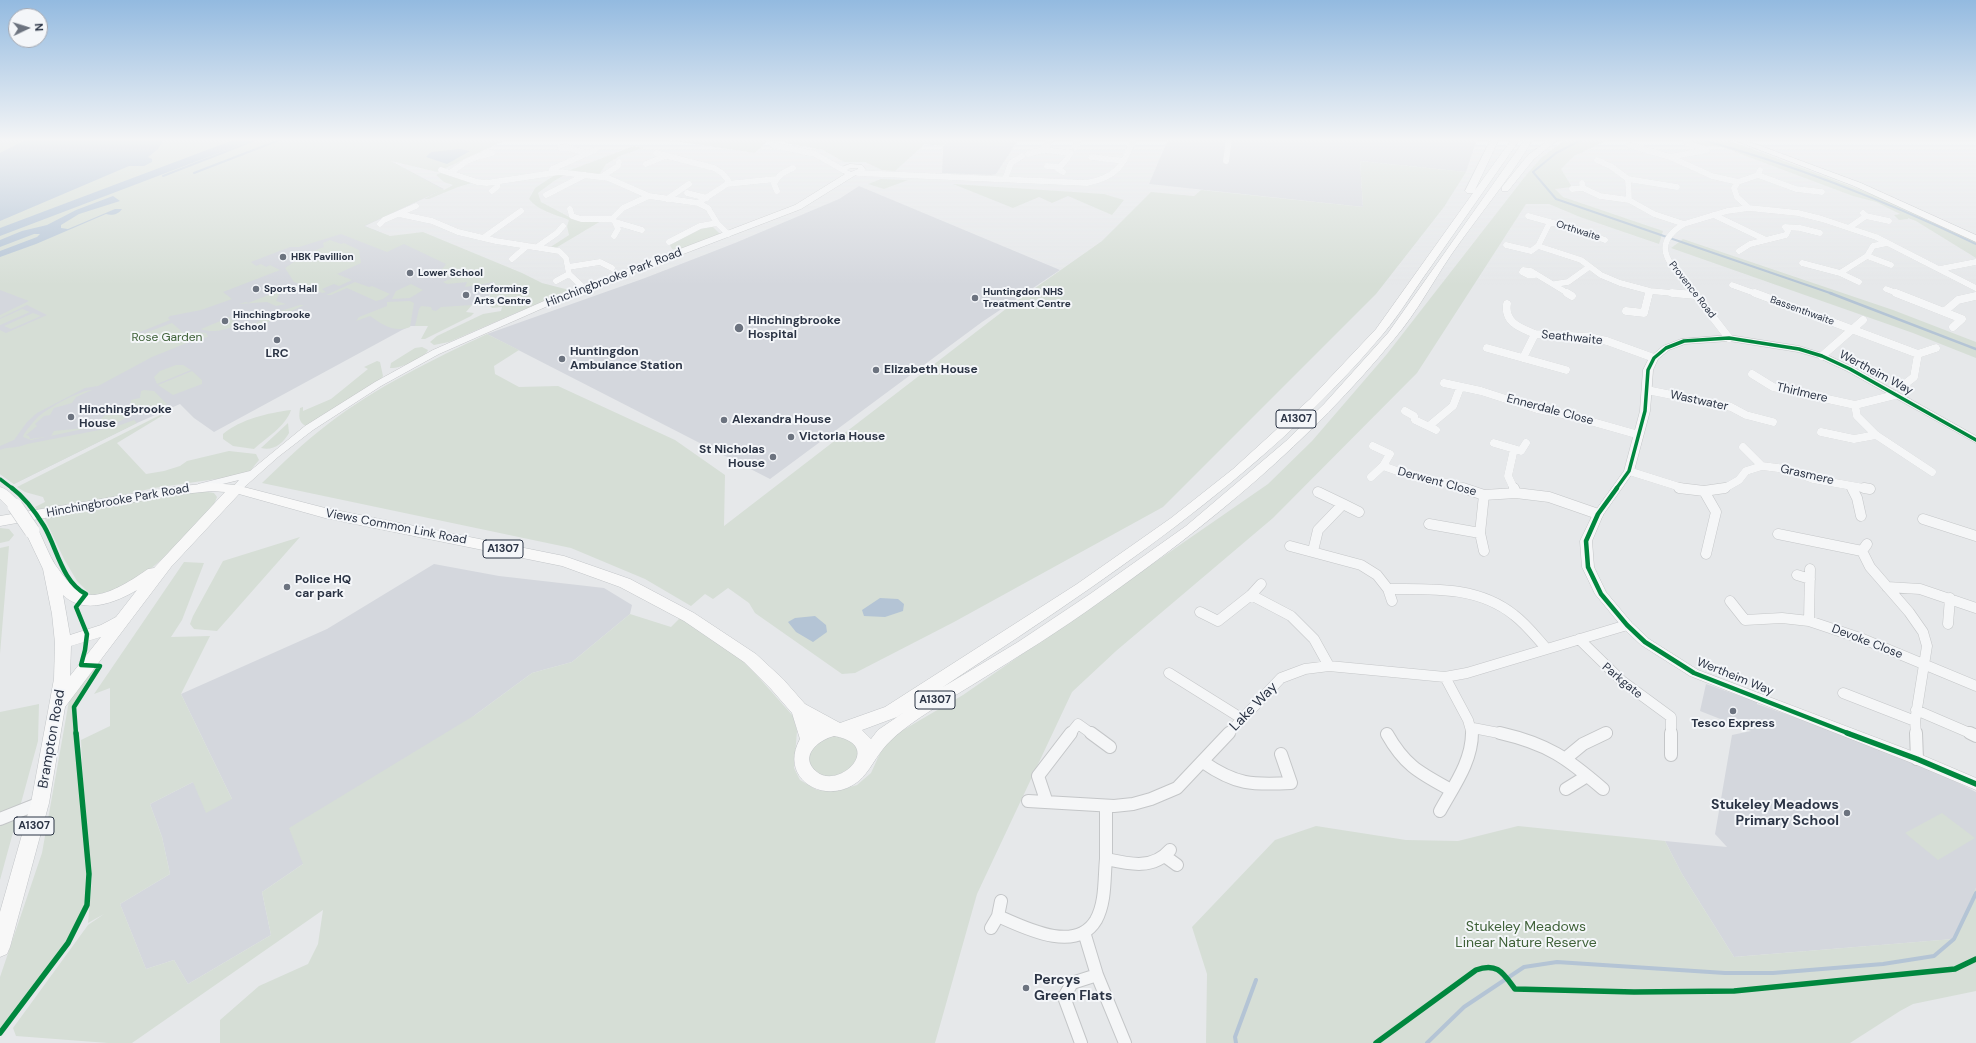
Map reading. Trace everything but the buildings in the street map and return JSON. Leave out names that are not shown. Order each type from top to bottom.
[{"type":"main road","name":"A1307","points":[[1469,206],[1470,193],[1472,188]]},
{"type":"main road","name":"A1307","points":[[838,729],[870,721],[891,712],[1082,588],[1176,520],[1238,472],[1314,402],[1380,331],[1482,188]]},
{"type":"main road","name":"A1307","points":[[867,756],[884,735],[933,701],[1017,650],[1095,598],[1191,529],[1291,444],[1328,407],[1383,345],[1422,294],[1447,254],[1496,188]]},
{"type":"main road","name":"A1307","points":[[1444,261],[1451,255],[1506,188]]},
{"type":"main road","points":[[1866,188],[1976,239]]},
{"type":"main road","points":[[1878,188],[1976,233]]},
{"type":"main road","name":"Hinchingbrooke Park Road","points":[[0,521],[197,487],[225,487],[236,489]]},
{"type":"main road","name":"Hinchingbrooke Park Road","points":[[166,563],[236,489]]},
{"type":"main road","name":"Views Common Link Road","points":[[236,489],[325,513],[564,561],[625,583],[689,617],[750,658],[799,708],[838,729]]},
{"type":"main road","name":"Brampton Road","points":[[0,491],[15,506],[32,531],[50,569],[63,642],[62,680],[59,703],[40,803],[0,947]]},
{"type":"main road","name":"A1307","points":[[59,703],[166,563]]},
{"type":"main road","points":[[50,569],[74,596],[81,599],[94,599],[122,592],[166,563]]},
{"type":"main road","points":[[63,642],[106,629],[122,620]]},
{"type":"main road","name":"Views Common Link Road","points":[[799,708],[805,722],[809,741]]},
{"type":"main road","points":[[838,729],[851,731],[864,741],[867,756],[864,765],[858,773],[848,780],[838,783],[826,783],[816,780],[808,775],[802,767],[802,753],[809,741],[816,735],[838,729]]},
{"type":"street","points":[[492,191],[496,188]]},
{"type":"street","points":[[546,195],[560,188]]},
{"type":"street","points":[[629,188],[636,192],[649,196],[698,203],[708,208],[713,213],[717,223],[728,234]]},
{"type":"street","points":[[667,199],[683,188]]},
{"type":"street","points":[[698,203],[722,188]]},
{"type":"street","name":"Hinchingbrooke Park Road","points":[[798,207],[822,188]]},
{"type":"street","name":"Hinchingbrooke Park Road","points":[[236,489],[309,428],[408,367],[480,331],[798,207],[831,188]]},
{"type":"street","points":[[1572,189],[1576,188]]},
{"type":"street","points":[[1585,188],[1600,196],[1629,200],[1654,214],[1684,224]]},
{"type":"street","points":[[1629,188],[1627,195],[1629,200]]},
{"type":"street","points":[[1734,188],[1734,194],[1749,208]]},
{"type":"street","points":[[1793,188],[1822,192]]},
{"type":"street","points":[[688,193],[707,198]]},
{"type":"street","points":[[614,236],[618,228],[614,220],[614,214],[620,209],[649,196]]},
{"type":"street","points":[[380,224],[384,220],[416,206]]},
{"type":"street","name":"Provence Road","points":[[1729,338],[1668,260],[1665,253],[1665,241],[1670,232],[1684,224],[1714,215],[1749,208],[1798,213],[1850,227],[1940,269],[1976,288]]},
{"type":"street","points":[[570,209],[569,213],[572,216],[581,219],[614,220],[642,230]]},
{"type":"street","points":[[483,238],[521,211]]},
{"type":"street","points":[[399,214],[432,221],[458,232],[504,243],[552,249],[563,254],[568,271],[585,289]]},
{"type":"street","points":[[1714,215],[1766,240]]},
{"type":"street","points":[[1850,227],[1865,215],[1888,220]]},
{"type":"street","name":"Orthwaite","points":[[1528,216],[1605,240]]},
{"type":"street","name":"Orthwaite","points":[[1538,246],[1550,222]]},
{"type":"street","points":[[668,242],[700,226],[717,223]]},
{"type":"street","points":[[537,247],[557,233],[563,226]]},
{"type":"street","points":[[1777,226],[1820,232]]},
{"type":"street","points":[[1739,251],[1750,244],[1786,235],[1788,231],[1785,227]]},
{"type":"street","points":[[1840,273],[1867,256],[1873,246],[1887,244]]},
{"type":"street","points":[[1506,245],[1531,251],[1538,246],[1566,254],[1581,260],[1601,275],[1620,283],[1650,291],[1695,295]]},
{"type":"street","points":[[512,259],[522,252],[527,246]]},
{"type":"street","points":[[1867,256],[1891,265]]},
{"type":"street","points":[[1940,269],[1975,260]]},
{"type":"street","points":[[556,281],[568,271],[600,262],[612,268]]},
{"type":"street","points":[[1802,263],[1840,273],[1859,282]]},
{"type":"street","points":[[1555,284],[1568,282],[1589,266]]},
{"type":"street","points":[[1535,274],[1555,284],[1563,292],[1572,296]]},
{"type":"street","name":"Bassenthwaite","points":[[1752,291],[1759,284]]},
{"type":"street","name":"Bassenthwaite","points":[[1732,285],[1752,291],[1771,301],[1792,307],[1918,354]]},
{"type":"street","points":[[1886,289],[1962,319],[1953,327]]},
{"type":"street","points":[[1626,311],[1644,313],[1650,291]]},
{"type":"street","points":[[1945,311],[1952,302],[1966,296],[1976,296]]},
{"type":"street","name":"Seathwaite","points":[[1507,304],[1505,311],[1507,318],[1520,328],[1535,334],[1607,341],[1654,358]]},
{"type":"street","name":"Bassenthwaite","points":[[1822,356],[1863,320]]},
{"type":"street","name":"Seathwaite","points":[[1523,358],[1535,334]]},
{"type":"street","name":"Wertheim Way","points":[[1976,440],[1822,356],[1799,349],[1729,338],[1684,341],[1666,348],[1654,358],[1648,370],[1645,411],[1629,471],[1598,514],[1586,541],[1588,567],[1601,594],[1627,625],[1645,642],[1694,673],[1917,759],[1976,784]]},
{"type":"street","points":[[1487,348],[1566,370]]},
{"type":"street","points":[[1905,384],[1914,377],[1918,354],[1936,348]]},
{"type":"street","name":"Thirlmere","points":[[1752,374],[1773,387],[1855,405],[1895,395]]},
{"type":"street","name":"Ennerdale Close","points":[[1444,383],[1460,388],[1481,391],[1537,409],[1572,416],[1639,435]]},
{"type":"street","points":[[1405,411],[1414,416],[1415,420],[1433,428],[1439,417],[1448,412],[1458,400],[1460,388]]},
{"type":"street","name":"Wastwater","points":[[1647,390],[1731,407],[1746,415],[1773,422]]},
{"type":"street","points":[[1855,405],[1856,416],[1876,435],[1932,472]]},
{"type":"street","points":[[1821,432],[1854,439],[1876,435]]},
{"type":"street","points":[[1494,443],[1521,451],[1526,443]]},
{"type":"street","name":"Derwent Close","points":[[1371,477],[1383,466],[1390,454],[1373,446]]},
{"type":"street","points":[[1743,447],[1762,466]]},
{"type":"street","points":[[1514,450],[1508,476],[1516,493]]},
{"type":"street","name":"Derwent Close","points":[[1383,466],[1411,476],[1452,484],[1484,495],[1516,493],[1549,497],[1598,514]]},
{"type":"street","name":"Grasmere","points":[[1629,471],[1679,488],[1704,491],[1725,488],[1739,480],[1746,471],[1762,466],[1786,469],[1813,478],[1870,489]]},
{"type":"street","points":[[197,487],[235,479],[255,472]]},
{"type":"street","points":[[1852,486],[1860,502],[1858,509],[1861,516]]},
{"type":"street","points":[[1704,491],[1716,512],[1706,554]]},
{"type":"street","points":[[1318,492],[1359,512]]},
{"type":"street","points":[[1484,495],[1480,533],[1484,551]]},
{"type":"street","points":[[1313,551],[1318,530],[1343,504]]},
{"type":"street","points":[[1923,519],[1976,539]]},
{"type":"street","points":[[1429,524],[1480,533]]},
{"type":"street","points":[[1778,534],[1865,548],[1870,567],[1908,612],[1922,632],[1927,646],[1916,715],[1917,759]]},
{"type":"street","points":[[1290,546],[1361,565],[1376,575],[1388,589],[1392,601]]},
{"type":"street","points":[[1809,620],[1810,569]]},
{"type":"street","points":[[1797,575],[1810,579]]},
{"type":"street","points":[[1200,612],[1218,621],[1251,595],[1261,584]]},
{"type":"street","points":[[1887,587],[1920,589],[1976,608]]},
{"type":"street","points":[[1388,589],[1450,589],[1471,592],[1494,602],[1514,615],[1546,648],[1627,625]]},
{"type":"street","points":[[1251,595],[1291,616],[1314,639],[1329,666]]},
{"type":"street","points":[[1948,624],[1950,598]]},
{"type":"street","name":"Devoke Close","points":[[1730,601],[1745,620],[1782,618],[1809,620],[1863,639],[1976,686]]},
{"type":"street","name":"Parkgate","points":[[1579,638],[1600,663],[1648,703],[1672,712],[1671,755]]},
{"type":"street","name":"Lake Way","points":[[1028,801],[1046,800],[1106,806],[1129,804],[1155,798],[1177,788],[1241,718],[1281,678],[1305,669],[1329,666],[1445,677],[1467,673],[1546,648]]},
{"type":"street","points":[[1169,673],[1241,718]]},
{"type":"street","points":[[1440,811],[1464,770],[1470,747],[1472,728],[1445,677]]},
{"type":"street","points":[[1843,693],[1916,715],[1976,736]]},
{"type":"street","points":[[1046,800],[1038,776],[1078,724],[1110,748]]},
{"type":"street","points":[[1472,728],[1508,734],[1534,742],[1566,758],[1603,789]]},
{"type":"street","points":[[1566,758],[1583,744],[1607,733]]},
{"type":"street","points":[[1387,734],[1397,753],[1409,766],[1451,790]]},
{"type":"street","points":[[1202,762],[1221,776],[1236,782],[1254,785],[1291,783],[1282,754]]},
{"type":"street","points":[[1566,789],[1587,776]]},
{"type":"street","points":[[0,819],[40,803]]},
{"type":"street","points":[[998,916],[1035,932],[1061,938],[1073,937],[1084,932],[1096,921],[1102,901],[1106,859],[1106,806]]},
{"type":"street","points":[[1106,859],[1132,865],[1156,862],[1168,853],[1177,865]]},
{"type":"street","points":[[991,928],[998,916],[1001,901]]},
{"type":"street","points":[[1084,932],[1098,975],[1125,1043]]},
{"type":"street","points":[[1081,1043],[1064,998],[1072,983],[1098,975]]},
{"type":"shaded area","name":"Hinchingbrooke School","points":[[297,188],[441,188],[444,189],[365,226],[494,279],[487,303],[472,305],[428,326],[411,326],[402,330],[214,432],[194,418],[180,404],[137,423],[14,484],[0,474],[0,277]]},
{"type":"shaded area","name":"Hinchingbrooke Hospital","points":[[856,188],[863,188],[1060,270],[982,322],[770,479],[487,334],[645,278],[735,243],[839,199]]},
{"type":"shaded area","points":[[1183,188],[1362,188],[1363,207]]},
{"type":"shaded area","points":[[434,564],[499,576],[604,588],[632,605],[630,614],[572,662],[532,673],[475,715],[303,864],[262,892],[271,935],[188,984],[174,960],[146,969],[120,904],[170,874],[162,837],[150,804],[193,782],[232,799],[181,694],[327,629]]},
{"type":"shaded area","name":"Stukeley Meadows Primary School","points":[[1706,684],[1757,702],[1757,704],[1907,757],[1976,792],[1976,888],[1954,939],[1734,957],[1682,874],[1665,841],[1727,847],[1715,834],[1732,735],[1751,731],[1700,711]]},
{"type":"green space","name":"Rose Garden","points":[[0,188],[440,188],[444,190],[448,188],[456,188],[429,199],[424,199],[439,191],[364,226],[390,236],[423,232],[522,273],[542,283],[569,290],[449,342],[434,345],[430,342],[437,336],[483,314],[501,311],[502,307],[492,308],[489,305],[490,302],[488,302],[494,282],[465,287],[467,282],[447,284],[443,282],[452,278],[440,272],[446,264],[404,244],[387,252],[341,234],[299,247],[290,247],[251,262],[256,266],[261,264],[266,267],[270,265],[280,270],[223,292],[232,299],[201,310],[170,316],[168,318],[170,320],[135,334],[137,336],[172,323],[186,335],[195,332],[206,333],[208,337],[194,340],[152,357],[98,386],[85,388],[37,413],[27,422],[14,440],[0,446],[0,330],[6,333],[47,315],[27,305],[0,318],[0,315],[29,301],[0,290]]},
{"type":"green space","points":[[535,188],[545,188],[538,193],[541,202],[575,220],[601,221],[554,249],[549,248],[569,235],[567,226],[569,220],[547,212],[533,203],[529,199]]},
{"type":"green space","points":[[962,188],[1008,188],[1104,194],[1124,200],[1112,215],[1068,196],[1052,203],[1039,197],[1013,208]]},
{"type":"green space","points":[[1362,188],[1456,188],[1444,207],[1376,294],[1163,507],[954,622],[855,673],[842,674],[755,613],[749,603],[728,588],[713,599],[705,594],[691,606],[645,579],[571,548],[262,483],[319,431],[365,398],[425,364],[487,334],[519,350],[494,366],[495,374],[519,387],[558,386],[675,440],[725,475],[724,526],[1011,305],[1102,241],[1151,192],[1194,196],[1201,190],[1363,207]]},
{"type":"green space","points":[[1516,188],[1566,188],[1555,189],[1563,197],[1663,231],[1659,244],[1580,217],[1549,204],[1526,204],[1417,373],[1273,518],[1116,651],[1072,692],[977,894],[935,1043],[220,1043],[220,1020],[259,986],[308,964],[318,944],[323,910],[132,1043],[108,1043],[16,1036],[13,1028],[88,925],[104,914],[88,923],[92,879],[86,847],[89,874],[87,905],[81,920],[68,943],[0,1033],[0,977],[42,853],[69,701],[94,666],[100,666],[74,707],[85,833],[81,740],[110,726],[110,688],[94,694],[184,562],[204,563],[182,620],[171,637],[210,636],[181,694],[232,799],[206,813],[193,782],[150,804],[162,837],[170,874],[120,904],[146,969],[174,960],[188,984],[271,935],[262,892],[303,864],[289,828],[475,715],[532,673],[572,662],[630,614],[671,627],[681,617],[746,663],[793,716],[797,731],[794,768],[800,780],[817,790],[837,791],[857,785],[871,773],[886,740],[963,695],[1268,484],[1312,441],[1387,354]]},
{"type":"green space","points":[[1831,188],[1854,188],[1895,203],[1976,242],[1976,258],[1916,221],[1908,218],[1899,220],[1894,215],[1900,214],[1876,202],[1853,196]]},
{"type":"green space","points":[[711,225],[721,235],[679,251],[672,249],[669,243],[688,231]]},
{"type":"green space","points":[[1683,239],[1893,310],[1976,342],[1976,358],[1913,333],[1671,248]]},
{"type":"green space","points":[[330,240],[341,244],[344,243],[359,250],[361,263],[337,274],[352,280],[339,286],[334,284],[322,289],[326,292],[322,293],[294,282],[285,268],[307,253],[324,247],[323,243]]},
{"type":"green space","points":[[355,282],[369,287],[372,286],[390,294],[383,299],[376,301],[347,288],[331,295],[326,295]]},
{"type":"green space","points":[[411,284],[423,290],[410,298],[392,299],[396,291]]},
{"type":"green space","points":[[289,287],[295,289],[279,294],[276,301],[286,304],[276,306],[267,302],[239,304],[246,302],[248,303]]},
{"type":"green space","points":[[410,301],[414,303],[410,327],[404,329],[394,329],[384,325],[370,316],[356,321],[359,317],[387,306],[387,302]]},
{"type":"green space","points":[[304,305],[258,327],[254,324],[274,313]]},
{"type":"green space","points":[[472,305],[466,312],[474,313],[471,316],[425,339],[421,339],[428,326],[415,326],[421,306],[431,307],[432,310],[436,311],[441,307]]},
{"type":"green space","points":[[22,309],[30,312],[0,325],[0,319]]},
{"type":"green space","points":[[33,313],[41,316],[11,329],[4,326]]},
{"type":"green space","points":[[230,317],[230,319],[240,324],[216,331],[201,329]]},
{"type":"green space","points":[[422,347],[428,350],[422,357],[405,365],[390,368],[391,363],[415,348]]},
{"type":"green space","points":[[377,361],[380,362],[383,376],[381,379],[306,426],[300,421],[300,408],[303,407],[303,411],[331,399],[368,369],[364,367]]},
{"type":"green space","points":[[176,365],[183,365],[191,370],[157,384],[154,377],[160,371]]},
{"type":"green space","points":[[192,371],[202,380],[202,384],[173,395],[158,385]]},
{"type":"green space","points":[[92,390],[76,397],[72,403],[54,408],[50,415],[44,416],[35,424],[37,426],[26,435],[29,436],[30,439],[48,436],[31,440],[23,437],[34,421],[49,409],[79,393]]},
{"type":"green space","points":[[141,391],[154,391],[167,404],[155,410],[157,411],[146,415],[138,406],[130,406],[131,400],[140,398]]},
{"type":"green space","points":[[124,409],[130,411],[130,413],[121,421],[109,424],[100,420],[108,412]]},
{"type":"green space","points":[[170,410],[117,443],[146,474],[164,471],[180,466],[187,461],[229,451],[256,454],[259,460],[250,471],[223,478],[154,488],[40,513],[35,507],[45,502],[43,497],[25,492],[17,487]]},
{"type":"green space","points":[[291,410],[285,421],[254,449],[233,446],[223,439],[223,434],[238,424],[264,415]]},
{"type":"green space","points":[[93,417],[88,428],[51,436],[54,431],[84,428]]},
{"type":"green space","points":[[134,420],[137,423],[14,484],[0,474],[0,450],[115,427]]},
{"type":"green space","points":[[288,423],[289,433],[281,443],[270,448],[261,448]]},
{"type":"green space","points":[[202,491],[214,493],[217,497],[213,507],[173,549],[143,575],[127,585],[110,592],[91,595],[77,581],[64,559],[44,517],[169,493]]},
{"type":"green space","points":[[0,528],[9,529],[14,535],[9,541],[0,543]]},
{"type":"green space","points":[[300,537],[217,631],[194,629],[190,624],[193,616],[223,561]]},
{"type":"green space","points":[[9,546],[0,654],[0,548]]},
{"type":"green space","points":[[39,704],[38,741],[0,880],[0,712]]},
{"type":"green space","points":[[835,734],[857,742],[859,762],[839,777],[821,776],[809,766],[810,752],[814,744]]},
{"type":"green space","points":[[1942,813],[1975,838],[1938,860],[1905,833]]},
{"type":"green space","name":"Stukeley Meadows Linear Nature Reserve","points":[[1316,826],[1406,840],[1458,841],[1518,826],[1665,841],[1682,874],[1734,957],[1953,939],[1976,888],[1976,991],[1913,1004],[1850,1043],[1206,1043],[1207,974],[1192,927],[1275,840]]},
{"type":"water","points":[[0,188],[78,188],[0,221]]},
{"type":"water","points":[[113,196],[120,201],[79,214],[61,225],[61,228],[68,229],[115,209],[122,209],[121,211],[111,215],[106,214],[36,244],[0,257],[0,251],[37,237],[40,234],[34,234],[0,247],[0,240],[22,231],[47,225],[76,210]]},
{"type":"water","points":[[880,598],[898,599],[904,604],[903,611],[885,617],[864,616],[862,610]]},
{"type":"water","points":[[815,616],[826,625],[827,632],[813,642],[796,632],[788,622],[795,618]]},
{"type":"waterway","points":[[0,232],[114,188]]},
{"type":"waterway","points":[[1546,188],[1556,199],[1833,294]]},
{"type":"waterway","points":[[1846,188],[1908,213],[1976,244]]},
{"type":"waterway","points":[[1830,293],[1976,349]]},
{"type":"waterway","points":[[1427,1043],[1464,1007],[1524,967],[1557,962],[1725,973],[1773,973],[1883,964],[1934,956],[1954,939],[1976,893]]},
{"type":"waterway","points":[[1236,1043],[1235,1037],[1256,980]]},
{"type":"cycle path","points":[[1976,440],[1850,369],[1822,356],[1799,349],[1729,338],[1684,341],[1666,348],[1654,358],[1648,370],[1645,411],[1629,471],[1598,514],[1586,541],[1588,567],[1601,594],[1627,625],[1645,642],[1694,673],[1917,759],[1976,784]]},
{"type":"cycle path","points":[[0,479],[19,493],[44,526],[66,573],[78,590],[86,594],[76,607],[87,634],[81,665],[100,666]]},
{"type":"cycle path","points":[[0,1033],[68,943],[81,920],[87,905],[89,874],[74,707],[100,666]]},
{"type":"cycle path","points":[[1376,1043],[1476,970],[1487,966],[1501,971],[1515,989],[1634,992],[1734,991],[1955,969],[1976,959]]},
{"type":"place","name":"HBK Pavillion","points":[[283,257]]},
{"type":"place","name":"Lower School","points":[[410,273]]},
{"type":"place","name":"Sports Hall","points":[[256,289]]},
{"type":"place","name":"Performing Arts Centre","points":[[466,295]]},
{"type":"place","name":"Huntingdon NHS Treatment Centre","points":[[975,298]]},
{"type":"place","name":"Hinchingbrooke School","points":[[225,321]]},
{"type":"place","name":"Hinchingbrooke Hospital","points":[[739,328]]},
{"type":"place","name":"LRC","points":[[277,340]]},
{"type":"place","name":"Huntingdon Ambulance Station","points":[[562,359]]},
{"type":"place","name":"Elizabeth House","points":[[876,370]]},
{"type":"place","name":"Hinchingbrooke House","points":[[71,417]]},
{"type":"place","name":"Alexandra House","points":[[724,420]]},
{"type":"place","name":"Victoria House","points":[[791,437]]},
{"type":"place","name":"St Nicholas House","points":[[773,457]]},
{"type":"place","name":"Police HQ car park","points":[[287,587]]},
{"type":"place","name":"Tesco Express","points":[[1733,711]]},
{"type":"place","name":"Stukeley Meadows Primary School","points":[[1847,813]]},
{"type":"place","name":"Percys Green Flats","points":[[1026,988]]}]
